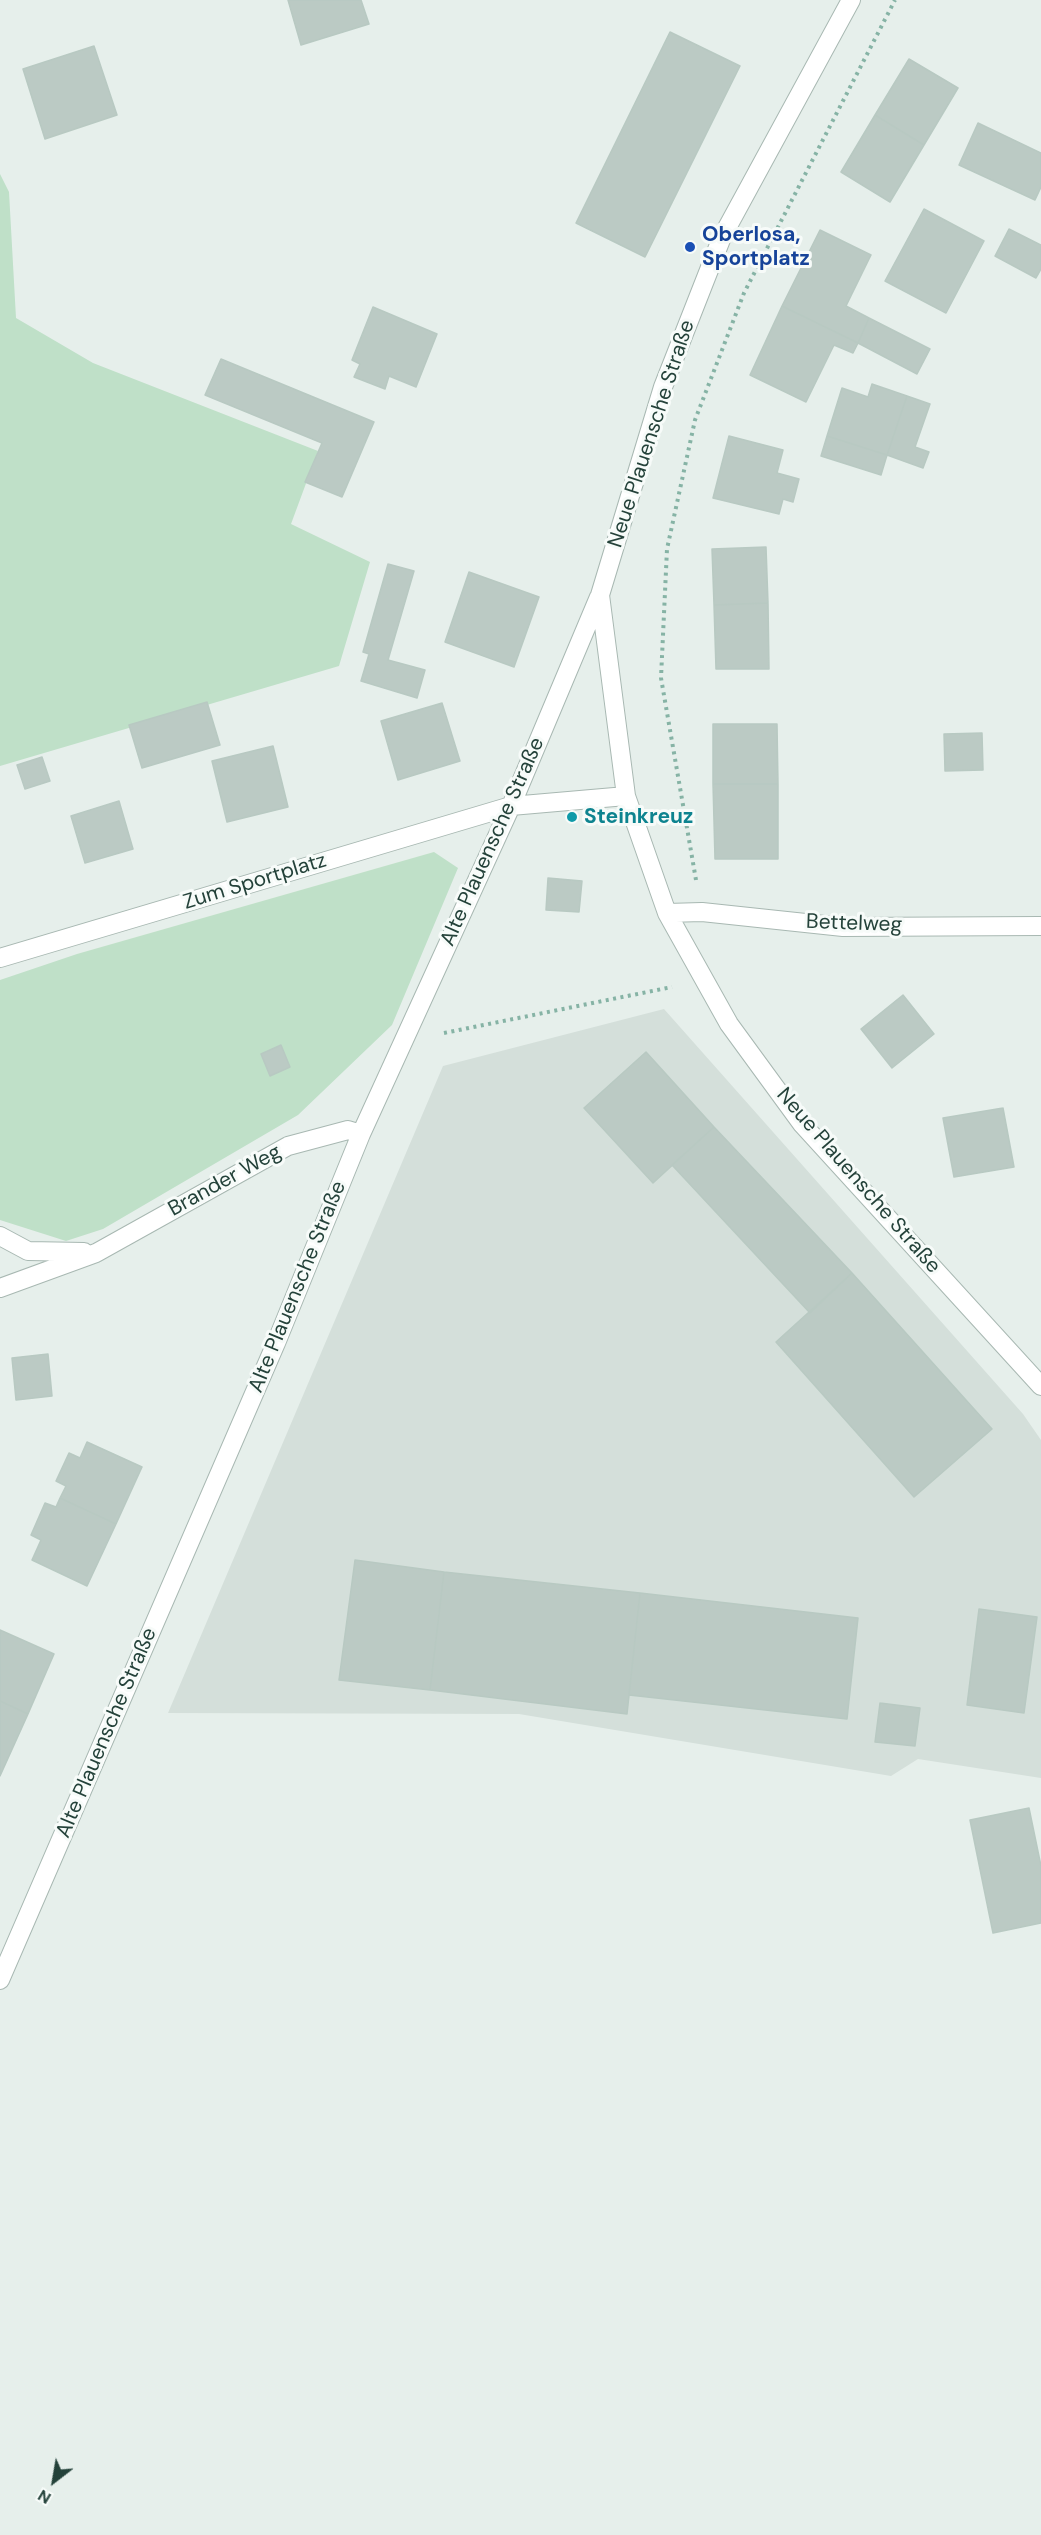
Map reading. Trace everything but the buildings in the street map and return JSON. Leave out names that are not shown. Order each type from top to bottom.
[{"type":"street","name":"Neue Plauensche Straße","points":[[851,0],[722,237],[663,387],[600,595],[626,796],[667,913],[729,1024],[802,1124],[1041,1386]]},
{"type":"street","name":"Alte Plauensche Straße","points":[[0,1980],[276,1343],[361,1134],[511,806],[600,595]]},
{"type":"street","points":[[511,806],[626,796]]},
{"type":"street","name":"Zum Sportplatz","points":[[0,958],[511,806]]},
{"type":"street","name":"Bettelweg","points":[[667,913],[702,912],[843,927],[1041,926]]},
{"type":"street","name":"Brander Weg","points":[[0,1288],[96,1253],[288,1146],[348,1130],[361,1134]]},
{"type":"street","points":[[0,1236],[28,1251],[96,1253]]},
{"type":"path","points":[[702,912],[661,678],[667,549],[695,420],[744,293],[895,0]]},
{"type":"path","points":[[403,1041],[703,981]]},
{"type":"shaded area","points":[[664,1009],[1023,1414],[1041,1440],[1041,1778],[918,1759],[891,1776],[519,1714],[168,1713],[443,1066]]},
{"type":"green space","points":[[0,174],[9,192],[16,318],[93,363],[318,451],[291,524],[370,562],[339,666],[0,766]]},
{"type":"green space","points":[[434,852],[458,868],[392,1025],[298,1115],[103,1229],[66,1241],[0,1220],[0,980],[77,954]]},
{"type":"place","name":"Oberlosa, Sportplatz","points":[[690,247]]},
{"type":"place","name":"Steinkreuz","points":[[572,817]]}]
